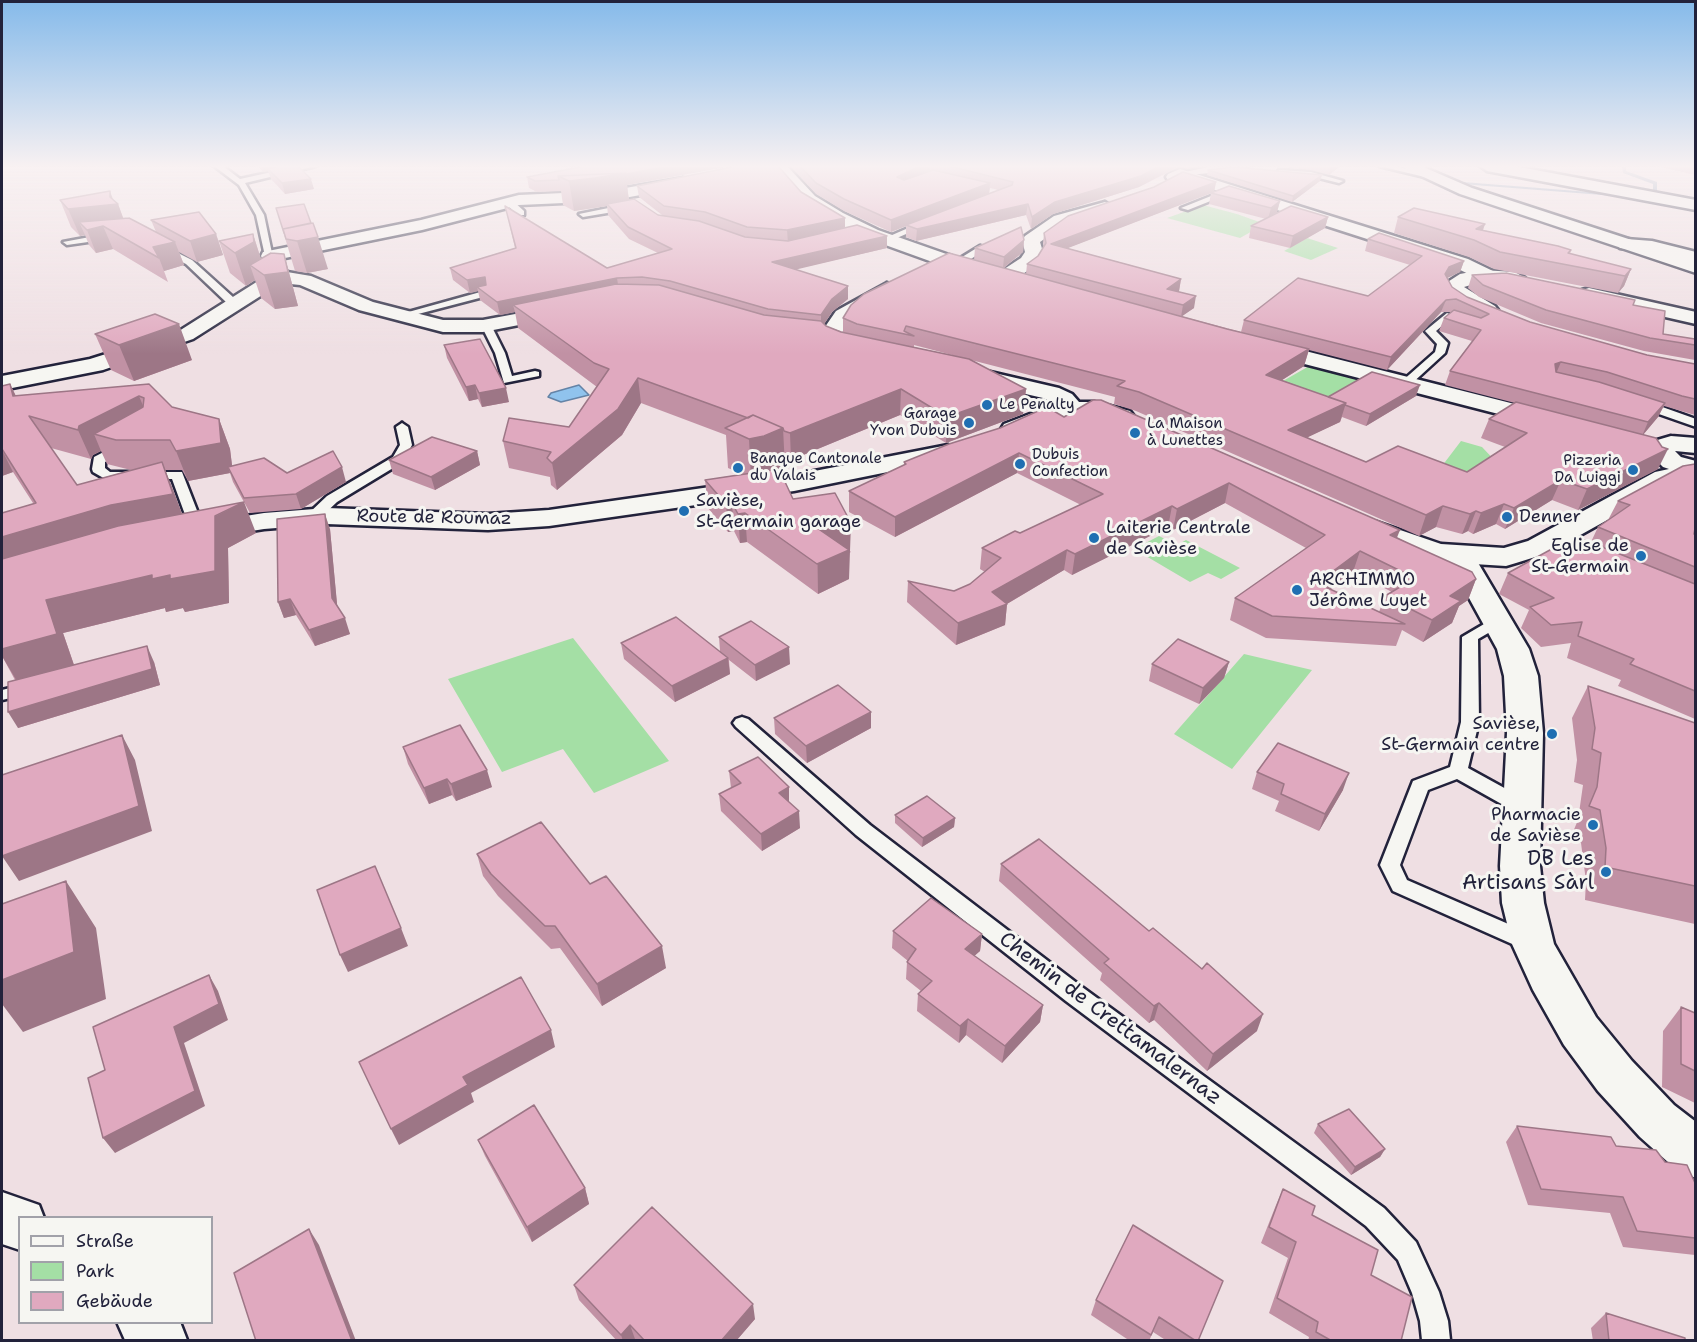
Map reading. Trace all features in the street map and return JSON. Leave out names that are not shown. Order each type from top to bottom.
[{"type":"street","points":[[2,383],[95,365],[169,342],[204,325],[241,300],[273,266],[409,229]]},
{"type":"street","points":[[860,229],[951,262],[1027,283]]},
{"type":"street","points":[[1005,277],[1028,262],[1034,252],[1031,240],[1047,229]]},
{"type":"street","points":[[1353,229],[1461,263],[1488,276]]},
{"type":"street","points":[[1581,229],[1695,267]]},
{"type":"street","points":[[1626,244],[1652,246],[1695,258]]},
{"type":"street","points":[[830,338],[838,321],[851,309],[913,276],[951,262]]},
{"type":"street","points":[[273,266],[344,299],[399,316],[443,326],[486,326],[579,308]]},
{"type":"street","points":[[1504,317],[1471,303],[1452,289],[1453,285],[1458,281],[1488,276],[1532,282]]},
{"type":"street","points":[[1574,291],[1695,318]]},
{"type":"street","points":[[807,336],[830,338],[844,347],[880,355]]},
{"type":"street","points":[[1242,341],[1571,426]]},
{"type":"street","points":[[958,372],[1051,393],[1064,399],[1072,408],[1115,414],[1145,425]]},
{"type":"street","name":"Route de Roumaz","points":[[187,534],[264,521],[313,517],[488,522],[526,520],[872,470],[978,444],[1047,414],[1072,408]]},
{"type":"street","points":[[1353,519],[1418,548],[1460,556],[1506,557],[1522,553],[1549,540],[1658,458],[1663,446],[1671,443],[1695,446]]},
{"type":"street","points":[[1658,458],[1695,471]]},
{"type":"street","points":[[1549,540],[1618,570]]},
{"type":"street","points":[[1460,556],[1513,649],[1521,676],[1525,734],[1520,866],[1523,903],[1533,944],[1548,977],[1580,1030],[1631,1095],[1695,1154]]},
{"type":"street","points":[[2,1218],[18,1223]]},
{"type":"street","points":[[146,1324],[159,1341]]},
{"type":"lane","points":[[263,229],[273,266]]},
{"type":"lane","points":[[887,239],[913,229]]},
{"type":"lane","points":[[846,235],[865,231]]},
{"type":"lane","points":[[67,242],[119,236]]},
{"type":"lane","points":[[154,244],[189,262],[230,300],[241,300]]},
{"type":"lane","points":[[951,262],[983,248]]},
{"type":"lane","points":[[399,316],[484,294]]},
{"type":"lane","points":[[1405,384],[1440,353],[1443,343],[1430,331],[1447,316],[1478,326]]},
{"type":"lane","points":[[486,326],[500,352],[508,381],[535,374]]},
{"type":"lane","points":[[1629,400],[1695,423]]},
{"type":"lane","points":[[313,517],[332,499],[398,459],[404,452],[406,441],[402,427]]},
{"type":"lane","points":[[140,437],[99,459],[98,469],[107,476],[177,475],[187,534]]},
{"type":"lane","points":[[1458,771],[1470,722],[1470,637],[1496,622]]},
{"type":"lane","points":[[2,695],[45,683]]},
{"type":"lane","name":"Chemin de Crettamalernaz","points":[[742,723],[863,830],[1074,994],[1375,1217],[1407,1251],[1425,1292],[1434,1321],[1436,1341]]},
{"type":"lane","points":[[1458,771],[1521,806]]},
{"type":"lane","points":[[1458,771],[1420,786],[1390,865],[1400,885],[1533,944]]},
{"type":"green space","points":[[1206,229],[1257,229],[1240,238]]},
{"type":"green space","points":[[1307,238],[1338,248],[1311,260],[1284,251]]},
{"type":"green space","points":[[1311,365],[1364,379],[1307,409],[1262,393]]},
{"type":"green space","points":[[1461,441],[1482,447],[1518,485],[1442,466]]},
{"type":"green space","points":[[1159,536],[1177,545],[1186,540],[1240,568],[1221,579],[1208,573],[1190,582],[1134,549]]},
{"type":"green space","points":[[573,638],[669,761],[594,793],[563,749],[502,772],[448,679]]},
{"type":"green space","points":[[1244,654],[1312,670],[1232,769],[1174,734]]},
{"type":"water","points":[[579,385],[589,395],[561,402],[548,397],[551,393]]},
{"type":"building","points":[[108,229],[149,229],[175,242],[153,247],[159,258]]},
{"type":"building","points":[[167,229],[212,229],[216,234],[190,241]]},
{"type":"building","points":[[283,229],[315,229],[318,237],[297,241],[286,239]]},
{"type":"building","points":[[511,229],[542,229],[607,268],[672,249],[631,229],[721,229],[745,237],[788,241],[841,229],[867,229],[887,236],[772,262],[848,286],[832,299],[821,315],[768,309],[670,281],[642,277],[617,278],[497,302],[477,287],[486,285],[485,277],[467,280],[450,268],[516,248]]},
{"type":"building","points":[[1021,229],[1024,240],[1004,257],[975,248]]},
{"type":"building","points":[[1050,229],[1092,229],[1051,244],[1181,279],[1167,289],[1196,296],[1183,305],[1027,264],[1038,256],[1046,243],[1044,233]]},
{"type":"building","points":[[1262,229],[1307,229],[1293,236]]},
{"type":"building","points":[[1436,229],[1477,229],[1558,246],[1571,250],[1568,253],[1631,269],[1625,276],[1500,252],[1474,240]]},
{"type":"building","points":[[1379,233],[1464,261],[1449,267],[1445,274],[1452,287],[1467,297],[1530,322],[1647,355],[1695,364],[1695,399],[1607,372],[1561,362],[1555,364],[1556,372],[1599,382],[1665,403],[1648,422],[1450,371],[1481,330],[1444,318],[1454,310],[1481,318],[1489,314],[1456,299],[1446,300],[1391,357],[1244,320],[1298,278],[1368,296],[1422,256],[1368,239]]},
{"type":"building","points":[[253,234],[254,242],[235,253],[219,241]]},
{"type":"building","points":[[271,253],[284,254],[288,272],[264,275],[250,265]]},
{"type":"building","points":[[949,253],[1227,329],[1309,349],[1266,375],[1346,403],[1288,430],[1366,462],[1398,446],[1467,472],[1527,433],[1489,419],[1516,402],[1656,438],[1662,447],[1668,449],[1587,489],[1561,480],[1514,508],[1504,504],[1481,513],[1476,511],[1470,514],[1443,506],[1426,515],[1139,392],[1117,386],[1125,381],[906,326],[904,331],[914,336],[857,324],[843,318],[851,305],[864,294]]},
{"type":"building","points":[[1506,273],[1635,300],[1633,305],[1665,311],[1663,334],[1695,339],[1695,345],[1650,338],[1546,310],[1483,285],[1472,275]]},
{"type":"building","points":[[616,284],[659,285],[764,315],[821,321],[826,326],[841,332],[969,359],[1026,389],[947,417],[901,389],[790,433],[753,415],[748,418],[638,378],[618,409],[552,463],[547,458],[551,452],[503,441],[509,418],[569,427],[609,369],[594,363],[513,305]]},
{"type":"building","points":[[155,314],[179,324],[119,345],[95,334]]},
{"type":"building","points":[[480,339],[506,388],[479,393],[475,385],[466,387],[444,345]]},
{"type":"building","points":[[1372,372],[1420,385],[1370,414],[1328,397]]},
{"type":"building","points":[[10,384],[13,396],[149,384],[172,407],[219,419],[221,443],[176,451],[170,440],[116,440],[94,434],[143,407],[144,398],[139,396],[79,426],[78,430],[29,416],[77,485],[162,462],[173,494],[111,505],[2,537],[2,513],[36,503],[2,449],[2,386]]},
{"type":"building","points":[[1093,400],[1101,400],[1400,530],[1390,535],[1472,572],[1476,579],[1450,596],[1461,601],[1432,620],[1385,596],[1415,578],[1360,551],[1317,583],[1405,624],[1272,616],[1235,598],[1325,535],[1229,483],[1177,509],[1172,506],[1075,554],[1067,550],[992,592],[1007,604],[958,623],[908,581],[954,591],[970,584],[1001,558],[982,548],[1015,531],[1020,533],[1103,494],[1019,453],[895,517],[849,491],[906,464],[904,462],[949,444],[1000,428],[1047,407],[1064,417]]},
{"type":"building","points":[[753,415],[783,428],[749,439],[725,428]]},
{"type":"building","points":[[432,437],[477,451],[431,477],[389,460]]},
{"type":"building","points":[[333,451],[342,467],[296,494],[244,498],[228,467],[264,458],[287,473]]},
{"type":"building","points":[[1695,464],[1695,567],[1598,527],[1630,505],[1618,501],[1683,466]]},
{"type":"building","points":[[779,469],[793,499],[835,493],[851,523],[817,528],[849,550],[817,564],[745,513],[738,514],[732,503],[726,504],[705,480]]},
{"type":"building","points":[[244,502],[215,516],[215,571],[170,579],[170,575],[152,579],[152,575],[46,600],[57,634],[2,649],[2,559],[118,526]]},
{"type":"building","points":[[325,514],[332,598],[345,618],[309,630],[290,599],[278,602],[277,519]]},
{"type":"building","points":[[1582,539],[1695,584],[1695,691],[1630,664],[1634,659],[1578,636],[1582,622],[1551,625],[1530,607],[1554,598],[1508,573],[1559,545],[1568,550]]},
{"type":"building","points":[[676,617],[728,658],[672,686],[621,643]]},
{"type":"building","points":[[751,621],[789,647],[755,665],[719,637]]},
{"type":"building","points":[[1178,639],[1229,662],[1203,688],[1152,664]]},
{"type":"building","points":[[147,646],[152,669],[8,712],[8,682]]},
{"type":"building","points":[[838,685],[871,712],[806,746],[774,718]]},
{"type":"building","points":[[1588,686],[1695,723],[1695,886],[1605,867],[1606,848],[1600,810],[1589,806],[1597,787],[1601,753],[1592,749],[1595,728]]},
{"type":"building","points":[[460,725],[487,770],[451,784],[447,779],[424,788],[403,747]]},
{"type":"building","points":[[122,735],[139,806],[2,856],[2,775]]},
{"type":"building","points":[[1278,743],[1349,773],[1325,814],[1281,794],[1284,784],[1257,772]]},
{"type":"building","points":[[758,757],[789,787],[779,793],[799,811],[761,834],[719,794],[741,783],[729,771]]},
{"type":"building","points":[[927,796],[955,818],[923,838],[895,815]]},
{"type":"building","points":[[541,822],[590,884],[606,876],[662,946],[597,984],[555,926],[545,926],[491,874],[477,854]]},
{"type":"building","points":[[1039,839],[1149,931],[1153,928],[1202,969],[1207,963],[1263,1014],[1213,1054],[1159,1003],[1154,1006],[1104,963],[1109,959],[1001,864]]},
{"type":"building","points":[[375,866],[401,928],[340,955],[317,890]]},
{"type":"building","points":[[66,881],[74,952],[2,980],[2,904]]},
{"type":"building","points":[[931,898],[982,934],[965,949],[1043,1005],[1005,1046],[968,1019],[960,1026],[918,994],[932,981],[907,962],[916,949],[893,931]]},
{"type":"building","points":[[209,975],[219,1004],[174,1027],[195,1091],[103,1138],[88,1078],[105,1070],[93,1027]]},
{"type":"building","points":[[521,977],[551,1030],[463,1077],[468,1085],[391,1129],[359,1062]]},
{"type":"building","points":[[1681,1007],[1695,1013],[1695,1071],[1681,1064]]},
{"type":"building","points":[[534,1105],[585,1188],[527,1227],[478,1140]]},
{"type":"building","points":[[1349,1109],[1385,1149],[1355,1167],[1318,1124]]},
{"type":"building","points":[[1517,1126],[1611,1137],[1616,1146],[1656,1150],[1665,1162],[1687,1165],[1695,1183],[1695,1238],[1637,1231],[1623,1197],[1541,1189]]},
{"type":"building","points":[[1283,1189],[1315,1206],[1312,1215],[1378,1250],[1371,1275],[1412,1297],[1401,1341],[1332,1341],[1316,1332],[1318,1322],[1277,1298],[1296,1242],[1269,1227]]},
{"type":"building","points":[[652,1207],[753,1304],[721,1341],[645,1341],[630,1325],[621,1335],[574,1285]]},
{"type":"building","points":[[1133,1225],[1223,1281],[1198,1341],[1159,1317],[1151,1335],[1096,1300]]},
{"type":"building","points":[[309,1229],[352,1341],[256,1341],[234,1273]]},
{"type":"building","points":[[1606,1313],[1685,1338],[1685,1341],[1609,1341]]},
{"type":"place","name":"Le Penalty","points":[[987,405]]},
{"type":"place","name":"Garage Yvon Dubuis","points":[[969,423]]},
{"type":"place","name":"La Maison à Lunettes","points":[[1135,433]]},
{"type":"place","name":"Dubuis Confection","points":[[1020,464]]},
{"type":"place","name":"Banque Cantonale du Valais","points":[[738,468]]},
{"type":"place","name":"Pizzeria Da Luiggi","points":[[1633,470]]},
{"type":"place","name":"Savièse, St-Germain garage","points":[[684,511]]},
{"type":"place","name":"Denner","points":[[1507,517]]},
{"type":"place","name":"Laiterie Centrale de Savièse","points":[[1094,538]]},
{"type":"place","name":"Eglise de St-Germain","points":[[1641,556]]},
{"type":"place","name":"ARCHIMMO Jérôme Luyet","points":[[1297,590]]},
{"type":"place","name":"Savièse, St-Germain centre","points":[[1552,734]]},
{"type":"place","name":"Pharmacie de Savièse","points":[[1593,825]]},
{"type":"place","name":"DB Les Artisans Sàrl","points":[[1606,872]]}]
